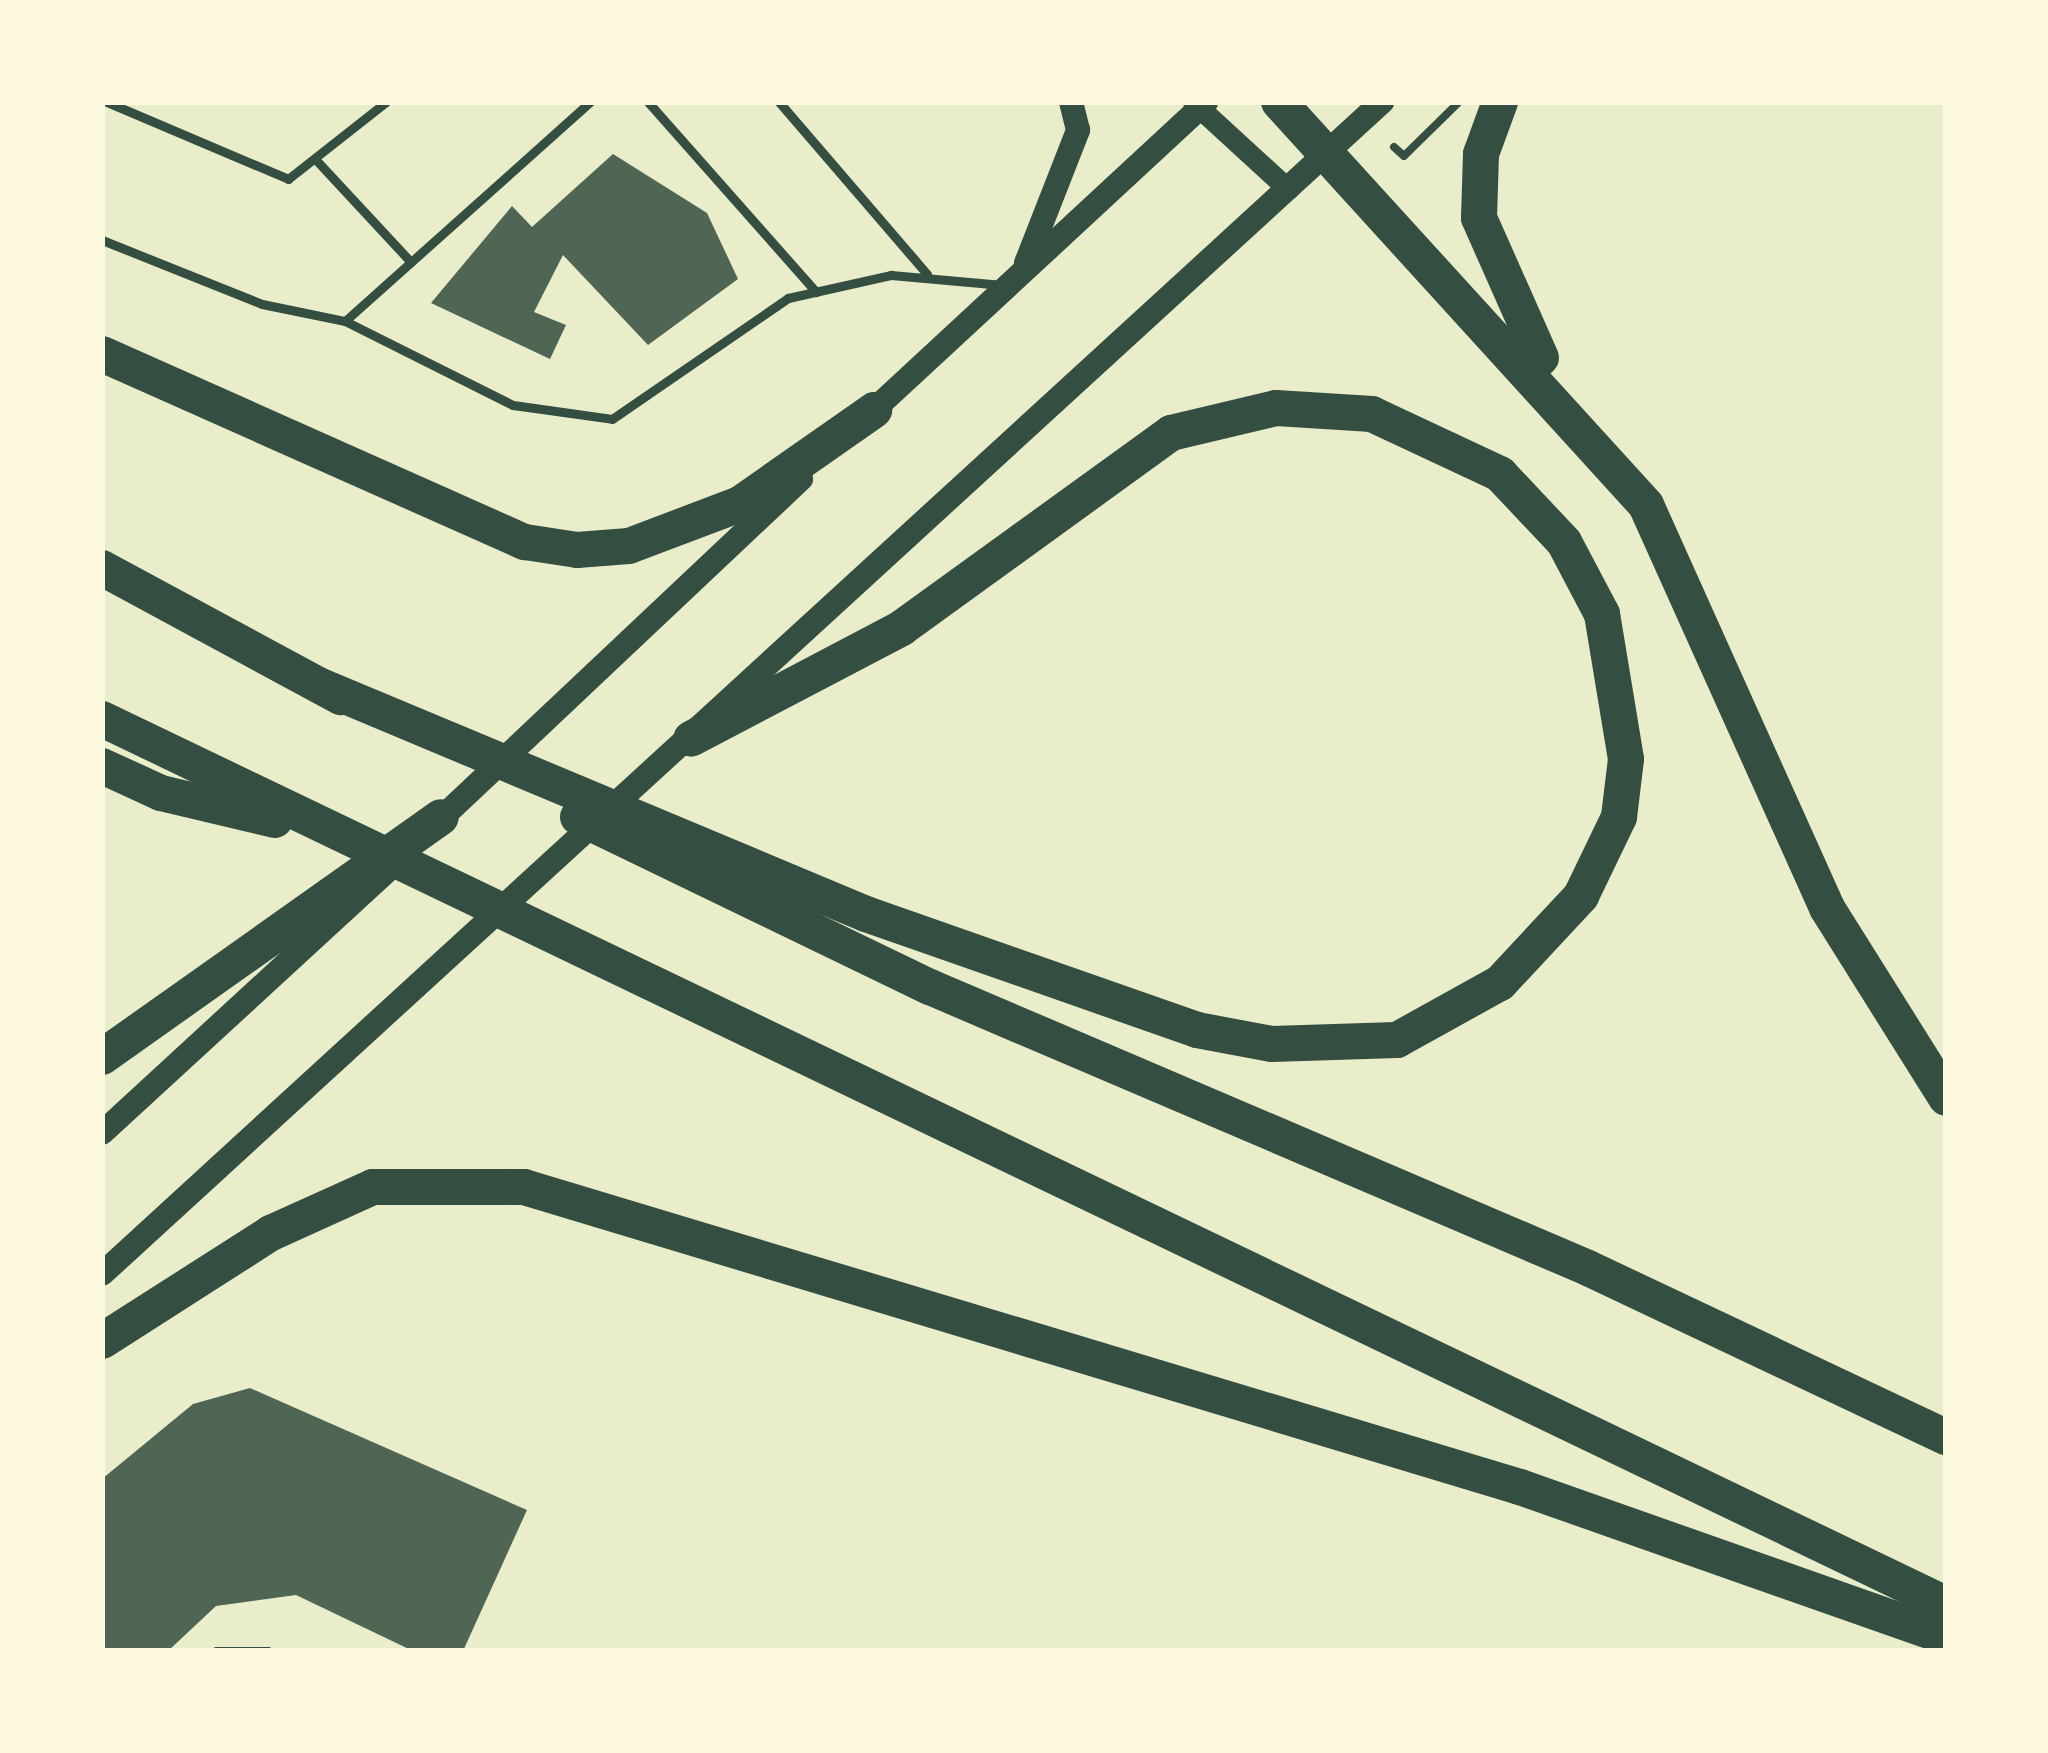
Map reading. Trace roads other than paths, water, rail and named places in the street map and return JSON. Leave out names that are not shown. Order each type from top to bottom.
[{"type":"highway","points":[[1279,102],[1646,505],[1827,908],[1946,1098]]},
{"type":"highway","points":[[1500,102],[1481,154],[1479,218],[1511,306],[1585,433]]},
{"type":"highway","points":[[102,354],[506,535],[577,550],[629,546],[740,504],[874,410]]},
{"type":"highway","points":[[321,686],[866,914],[1197,1030],[1272,1044],[1396,1040],[1500,982],[1581,896],[1618,817],[1626,759],[1602,614],[1564,542],[1500,474],[1372,414],[1276,408],[1171,433],[902,628],[692,739]]},
{"type":"highway","points":[[102,568],[321,686],[930,987],[1588,1268],[1946,1437]]},
{"type":"highway","points":[[102,719],[355,839],[787,1057],[1946,1604]]},
{"type":"highway","points":[[102,766],[161,794],[355,839]]},
{"type":"highway","points":[[102,1057],[441,818]]},
{"type":"highway","points":[[102,1341],[271,1233],[373,1187],[524,1187],[1520,1487],[1946,1637]]},
{"type":"main road","points":[[1015,279],[1078,130],[1071,102]]},
{"type":"main road","points":[[102,1274],[376,1034],[1382,102]]},
{"type":"main road","points":[[102,1133],[308,954],[586,675],[1200,104]]},
{"type":"street","points":[[1200,104],[1288,189]]},
{"type":"lane","points":[[107,102],[288,179],[386,102]]},
{"type":"lane","points":[[344,321],[590,102]]},
{"type":"lane","points":[[648,102],[815,292]]},
{"type":"lane","points":[[779,102],[927,274]]},
{"type":"lane","points":[[316,161],[411,262]]},
{"type":"lane","points":[[102,240],[262,304],[344,321],[513,405],[612,419],[788,298],[927,274],[1015,279]]},
{"type":"lane","points":[[216,1651],[268,1651]]}]
